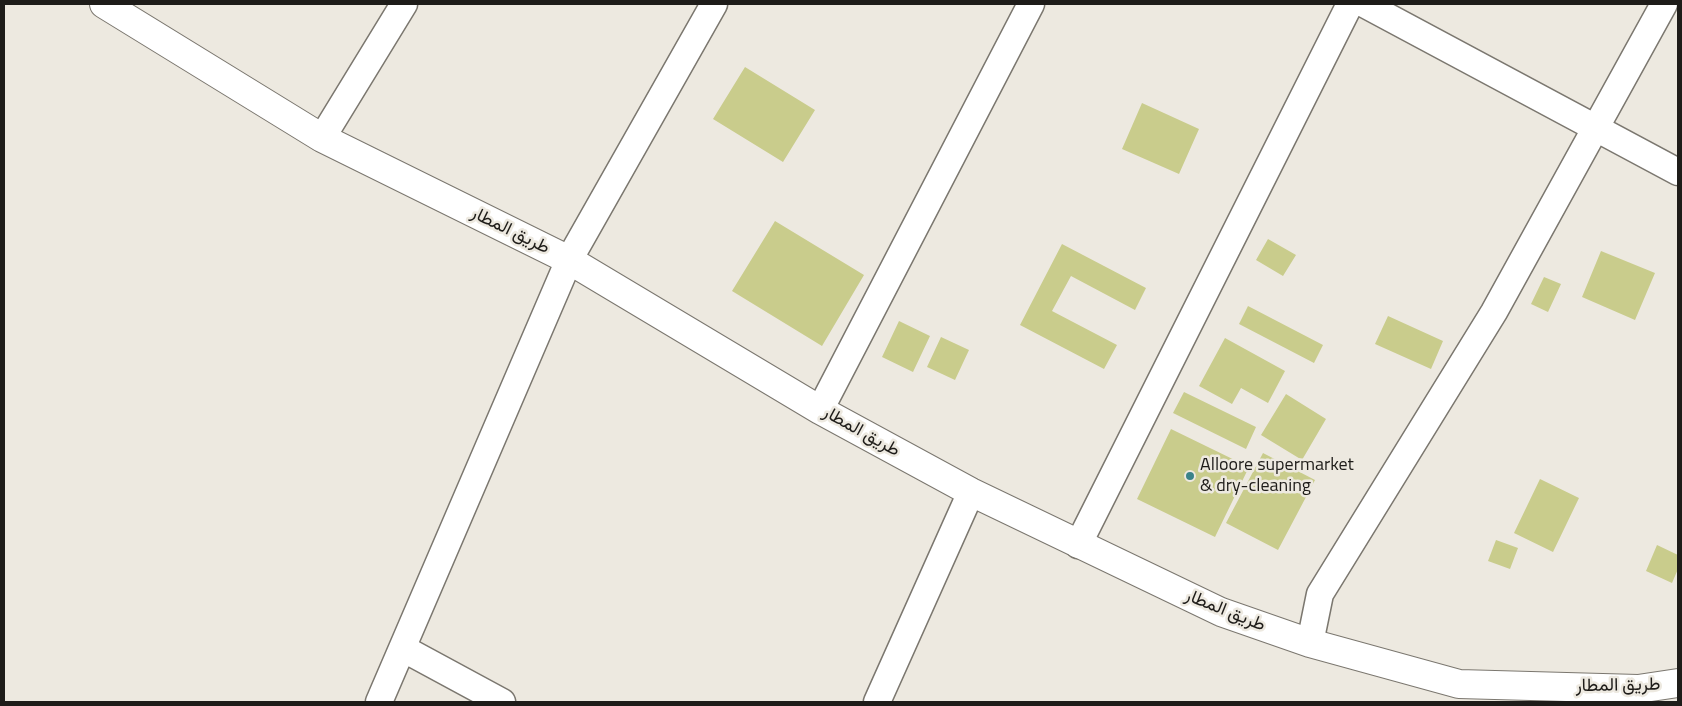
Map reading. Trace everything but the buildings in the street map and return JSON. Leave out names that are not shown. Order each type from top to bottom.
[{"type":"main road","name":"طريق المطار","points":[[104,4],[322,138],[569,260],[820,410],[971,492],[1221,612],[1310,642],[1459,684],[1638,689],[1678,683]]},
{"type":"street","points":[[322,138],[404,4]]},
{"type":"street","points":[[379,702],[404,649],[569,260],[714,4]]},
{"type":"street","points":[[820,410],[1032,4]]},
{"type":"street","points":[[1078,545],[1350,4]]},
{"type":"street","points":[[1364,4],[1678,172]]},
{"type":"street","points":[[1310,642],[1320,594],[1494,312],[1664,4]]},
{"type":"street","points":[[877,702],[971,492]]},
{"type":"street","points":[[404,649],[502,702]]},
{"type":"place","name":"Alloore supermarket & dry-cleaning","points":[[1190,476]]}]
